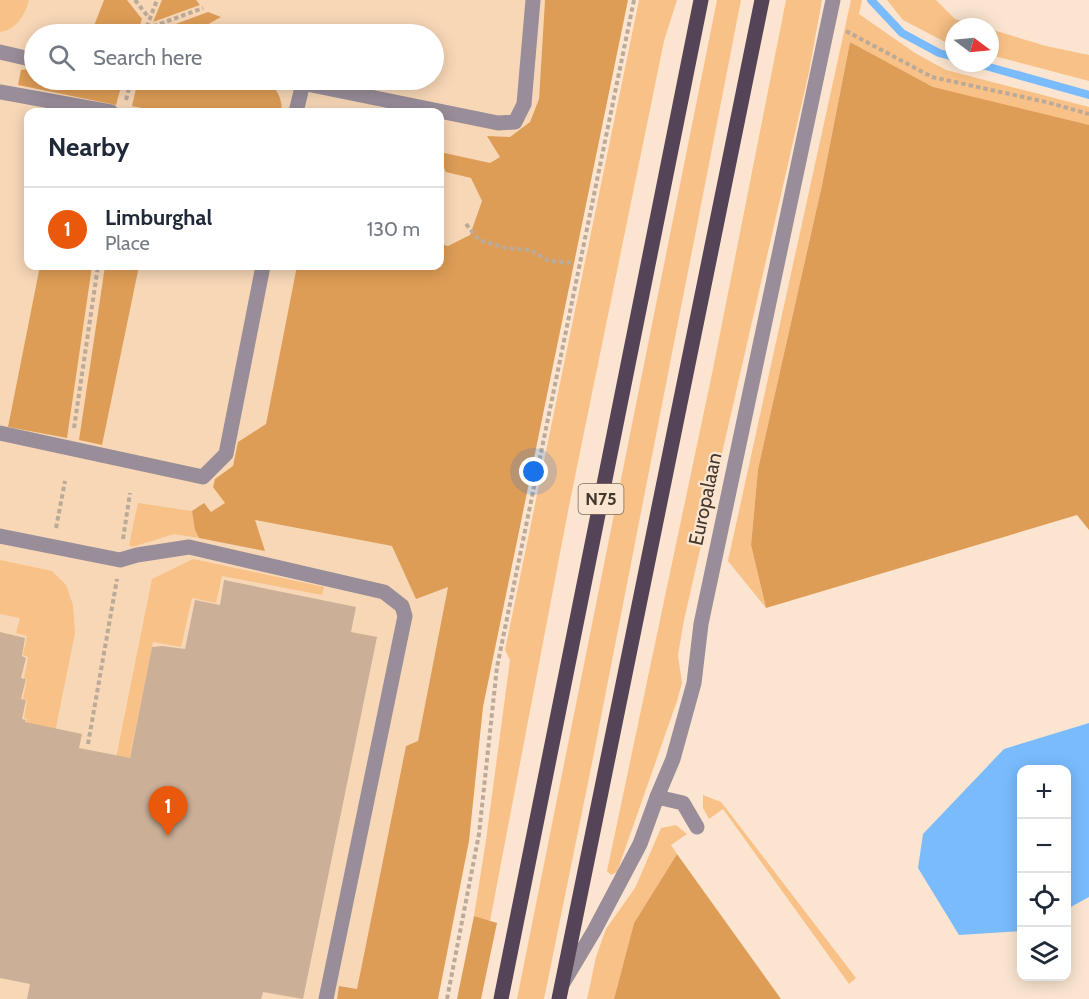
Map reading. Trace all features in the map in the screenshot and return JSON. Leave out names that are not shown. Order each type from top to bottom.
[{"type":"main road","name":"N75","points":[[501,999],[701,0]]},
{"type":"main road","name":"Europalaan","points":[[560,992],[762,0]]},
{"type":"street","points":[[444,112],[498,123],[515,122],[524,104],[533,0]]},
{"type":"street","name":"Europalaan","points":[[560,992],[640,844],[673,759],[694,683],[701,624],[833,0]]},
{"type":"street","points":[[0,52],[24,58]]},
{"type":"street","points":[[297,108],[301,90]]},
{"type":"street","points":[[337,90],[425,108]]},
{"type":"street","points":[[0,92],[89,108]]},
{"type":"street","points":[[0,433],[203,477],[226,454],[262,270]]},
{"type":"street","points":[[0,536],[120,560],[189,547],[384,592],[402,606],[405,616],[326,999]]},
{"type":"street","points":[[657,797],[683,803],[697,827]]},
{"type":"path","points":[[135,0],[149,19]]},
{"type":"path","points":[[148,24],[157,0]]},
{"type":"path","points":[[447,999],[479,834],[497,667],[634,0]]},
{"type":"path","points":[[160,24],[203,8]]},
{"type":"path","points":[[843,29],[932,77],[1046,102],[1089,114]]},
{"type":"path","points":[[125,104],[128,90]]},
{"type":"path","points":[[466,224],[479,240],[506,248],[530,250],[549,261],[574,263]]},
{"type":"path","points":[[72,438],[97,270]]},
{"type":"path","points":[[52,547],[65,481]]},
{"type":"path","points":[[88,744],[130,493]]},
{"type":"shaded area","points":[[0,0],[545,0],[539,99],[469,276],[444,267],[444,108],[24,108],[24,270],[323,270],[254,520],[392,546],[448,587],[418,742],[406,746],[357,989],[340,986],[337,999],[0,999]]},
{"type":"shaded area","points":[[0,0],[29,0],[19,21],[6,31],[0,32]]},
{"type":"shaded area","points":[[104,0],[127,0],[142,19],[140,24],[95,24]]},
{"type":"shaded area","points":[[162,0],[196,0],[200,5],[153,22]]},
{"type":"shaded area","points":[[545,0],[628,0],[483,707],[469,841],[438,999],[337,999],[339,986],[357,989],[406,746],[418,741],[448,587],[416,599],[392,546],[255,520],[265,551],[199,538],[195,530],[192,511],[204,503],[211,512],[225,503],[213,487],[215,479],[233,466],[238,442],[266,424],[296,270],[444,270],[444,245],[448,246],[470,235],[482,201],[471,178],[446,172],[444,153],[490,163],[500,157],[487,136],[510,137],[530,122],[539,99]]},
{"type":"shaded area","points":[[639,0],[677,0],[664,41],[569,506],[490,921],[474,916],[510,660],[505,650]]},
{"type":"shaded area","points":[[717,0],[741,0],[593,758],[544,999],[517,999]]},
{"type":"shaded area","points":[[786,0],[822,0],[809,72],[684,620],[678,655],[682,683],[617,872],[611,875],[607,871],[713,369]]},
{"type":"shaded area","points":[[851,0],[862,0],[859,14],[915,53],[945,69],[945,72],[954,72],[1089,107],[1089,270],[933,87],[850,42],[822,185],[758,469],[751,545],[766,608],[728,561]]},
{"type":"shaded area","points":[[887,0],[936,0],[954,18],[945,18],[945,42],[903,20]]},
{"type":"shaded area","points":[[208,12],[221,17],[208,24],[176,24]]},
{"type":"shaded area","points":[[999,32],[1046,46],[1089,55],[1089,81],[999,57]]},
{"type":"shaded area","points":[[850,42],[933,87],[1089,125],[1089,530],[1077,515],[766,608],[751,545],[758,469],[822,185]]},
{"type":"shaded area","points":[[21,70],[24,70],[24,86],[18,85]]},
{"type":"shaded area","points":[[42,90],[120,90],[116,105]]},
{"type":"shaded area","points":[[136,90],[275,90],[281,101],[281,108],[141,108],[132,106]]},
{"type":"shaded area","points":[[39,270],[91,270],[67,438],[8,427]]},
{"type":"shaded area","points":[[104,270],[138,270],[102,445],[79,440]]},
{"type":"shaded area","points":[[138,503],[192,511],[195,530],[199,538],[174,534],[132,547],[129,545]]},
{"type":"shaded area","points":[[193,559],[324,587],[322,595],[222,576],[216,603],[192,598],[181,647],[153,642],[127,771],[114,768],[152,579]]},
{"type":"shaded area","points":[[0,560],[52,571],[66,585],[73,605],[75,633],[50,757],[23,739],[27,719],[24,718],[27,700],[23,699],[28,657],[23,655],[27,636],[16,633],[20,618],[0,614]]},
{"type":"shaded area","points":[[703,795],[721,802],[725,807],[856,978],[849,984],[723,809],[709,819],[703,808]]},
{"type":"shaded area","points":[[676,825],[687,834],[671,845],[677,854],[634,923],[614,999],[587,999],[596,957],[606,929],[635,888],[661,828]]},
{"type":"shaded area","points":[[677,854],[781,999],[614,999],[634,923]]},
{"type":"shaded area","points":[[474,916],[497,923],[481,999],[457,999]]},
{"type":"water","points":[[1089,723],[1089,897],[1071,907],[1071,765],[1017,765],[1017,931],[959,935],[918,868],[923,834],[1004,749]]},
{"type":"building","points":[[224,580],[356,607],[351,632],[377,637],[303,999],[263,992],[261,999],[27,999],[30,984],[0,978],[0,632],[25,638],[22,656],[26,658],[21,678],[26,679],[21,699],[26,700],[22,719],[26,720],[25,722],[82,734],[79,748],[130,758],[152,647],[185,649],[195,600],[220,605]]},
{"type":"waterway","points":[[871,0],[902,33],[945,55]]},
{"type":"waterway","points":[[999,70],[1089,95]]},
{"type":"place","name":"Limburghal","points":[[168,836]]}]
